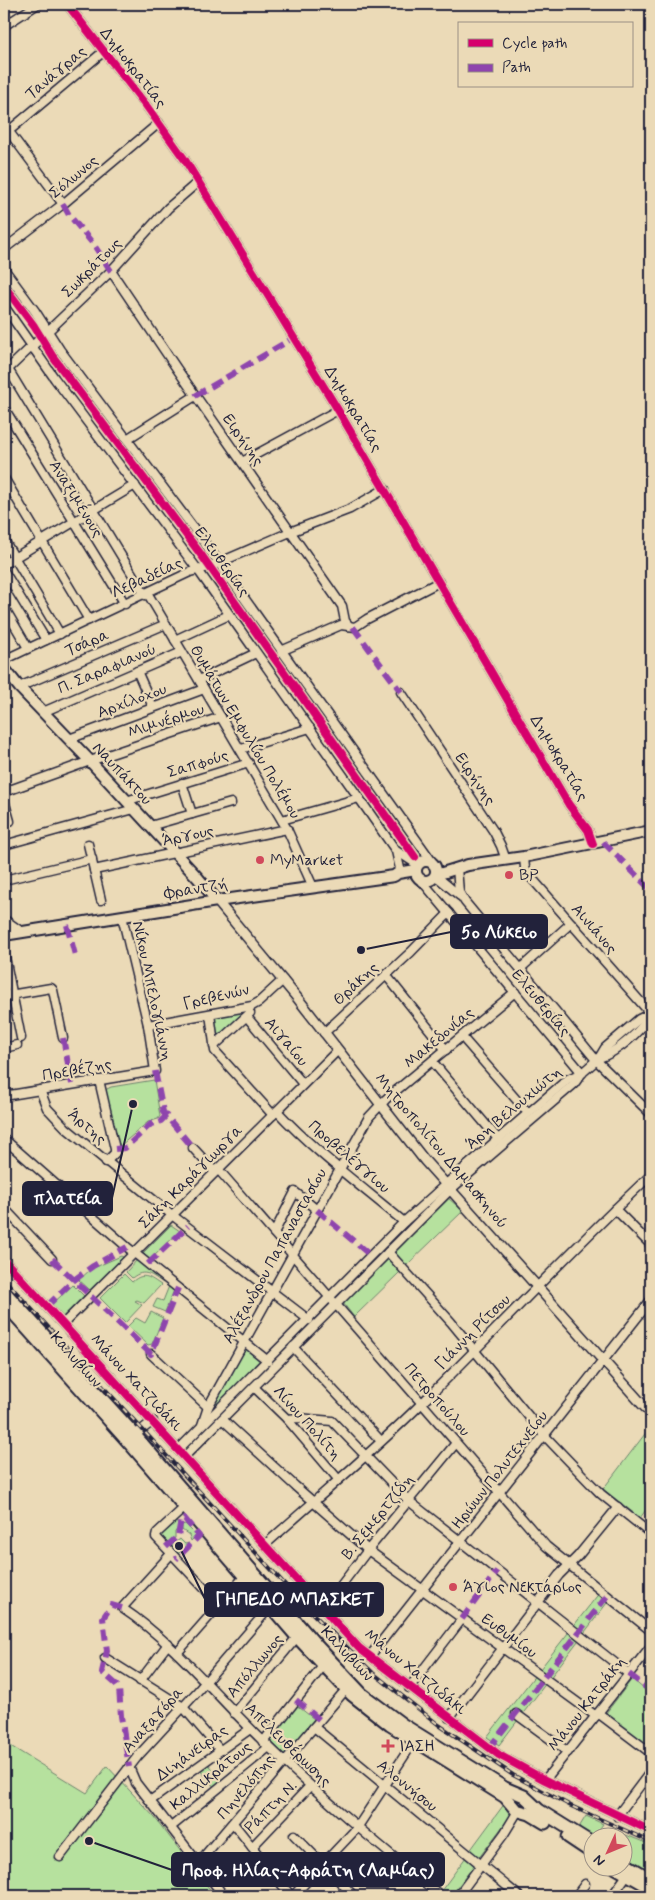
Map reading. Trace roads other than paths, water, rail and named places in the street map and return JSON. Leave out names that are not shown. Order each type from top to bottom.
[{"type":"main road","name":"Ναυπάκτου","points":[[4,668],[19,687],[90,761],[217,901]]},
{"type":"main road","points":[[418,873],[429,882],[435,870],[456,863],[460,867],[506,860],[651,831]]},
{"type":"main road","name":"Φραντζή","points":[[4,935],[398,874],[402,878],[418,873],[426,861],[435,870]]},
{"type":"main road","name":"Καλυβίων","points":[[4,1291],[135,1436],[376,1716],[505,1797],[517,1809],[537,1818],[582,1847]]},
{"type":"main road","name":"Καλυβίων","points":[[4,1304],[185,1507],[323,1666],[402,1724],[505,1788],[524,1797],[539,1810],[582,1838]]},
{"type":"main road","points":[[517,1809],[528,1807],[524,1797]]},
{"type":"main road","points":[[632,1868],[651,1879]]},
{"type":"main road","points":[[632,1878],[651,1888]]},
{"type":"street","points":[[4,26],[38,4]]},
{"type":"street","name":"Δημοκρατίας","points":[[67,4],[159,123],[198,182],[338,410],[569,804],[589,833],[593,844]]},
{"type":"street","name":"Τανάγρας","points":[[5,130],[103,52]]},
{"type":"street","name":"Σόλωνος","points":[[4,249],[64,204],[159,123]]},
{"type":"street","points":[[5,130],[64,204]]},
{"type":"street","name":"Σωκράτους","points":[[6,371],[111,271],[168,208],[198,182]]},
{"type":"street","name":"Ελευθερίας","points":[[4,269],[48,330],[60,350],[219,563],[435,870],[462,898],[598,1059],[651,1114]]},
{"type":"street","name":"Ειρήνης","points":[[111,271],[342,606],[345,621],[349,626]]},
{"type":"street","name":"Ελευθερίας","points":[[4,306],[55,379],[198,570],[396,851],[418,873],[582,1073]]},
{"type":"street","name":"Θυμάτων Εμφυλίου Πολέμου","points":[[6,371],[166,624],[222,717],[287,829],[313,887]]},
{"type":"street","points":[[127,439],[196,396]]},
{"type":"street","name":"Αναξιμένους","points":[[4,408],[125,604]]},
{"type":"street","points":[[242,462],[338,410]]},
{"type":"street","points":[[4,478],[89,620]]},
{"type":"street","points":[[4,564],[135,485]]},
{"type":"street","name":"Λεβαδείας","points":[[4,660],[198,570],[358,506],[385,489]]},
{"type":"street","points":[[4,540],[60,634]]},
{"type":"street","points":[[4,571],[46,640]]},
{"type":"street","points":[[281,651],[342,625],[357,626],[439,582]]},
{"type":"street","points":[[4,607],[28,648]]},
{"type":"street","points":[[174,640],[229,615]]},
{"type":"street","name":"Τσάρα","points":[[19,687],[166,624]]},
{"type":"street","name":"Π. Σαραφιανού","points":[[43,712],[182,652]]},
{"type":"street","points":[[199,680],[256,653]]},
{"type":"street","points":[[137,671],[154,707]]},
{"type":"street","name":"Αρχίλοχου","points":[[69,739],[204,689]]},
{"type":"street","name":"Ειρήνης","points":[[400,692],[494,832],[506,860]]},
{"type":"street","name":"Μιμνέρμου","points":[[4,792],[222,717]]},
{"type":"street","points":[[241,750],[310,728]]},
{"type":"street","name":"Σαπφούς","points":[[126,801],[249,763]]},
{"type":"street","points":[[182,783],[192,814]]},
{"type":"street","points":[[282,820],[359,798]]},
{"type":"street","points":[[4,800],[10,821]]},
{"type":"street","points":[[150,826],[231,803]]},
{"type":"street","points":[[4,845],[134,809]]},
{"type":"street","name":"Άργους","points":[[94,870],[287,829]]},
{"type":"street","points":[[88,844],[101,900]]},
{"type":"street","name":"Ελευθερίας","points":[[396,851],[398,874]]},
{"type":"street","name":"Αινιάνος","points":[[524,857],[525,868],[528,874],[651,1014]]},
{"type":"street","points":[[4,880],[92,859]]},
{"type":"street","name":"Ελευθερίας","points":[[460,867],[458,885],[462,898]]},
{"type":"street","name":"Μητροπολίτου Δαμασκηνού","points":[[217,901],[448,1187],[651,1412]]},
{"type":"street","name":"Θράκης","points":[[324,1033],[411,952],[449,913]]},
{"type":"street","name":"Νίκου Μπελογιάννη","points":[[122,916],[148,1025],[156,1071]]},
{"type":"street","points":[[4,920],[21,932]]},
{"type":"street","points":[[521,968],[571,923]]},
{"type":"street","points":[[4,952],[21,1038]]},
{"type":"street","points":[[386,975],[446,1050]]},
{"type":"street","name":"Γρεβενών","points":[[148,1025],[252,1006],[259,1002],[282,980]]},
{"type":"street","points":[[4,996],[51,988],[63,1038]]},
{"type":"street","name":"Μακεδονίας","points":[[380,1104],[515,992]]},
{"type":"street","points":[[214,1046],[247,1017],[252,1006]]},
{"type":"street","name":"Προβελέγγιου","points":[[210,1014],[215,1051],[275,1113],[404,1222]]},
{"type":"street","points":[[582,1073],[598,1059],[611,1054],[644,1024],[651,1014]]},
{"type":"street","name":"Αιγαίου","points":[[247,1017],[304,1084]]},
{"type":"street","points":[[462,1037],[528,1113]]},
{"type":"street","points":[[4,1048],[16,1046]]},
{"type":"street","name":"Σάκη Καράγιωργα","points":[[63,1324],[338,1050]]},
{"type":"street","points":[[432,1062],[498,1139]]},
{"type":"street","name":"Πρεβέζης","points":[[4,1096],[156,1071]]},
{"type":"street","name":"Άρη Βελουχιώτη","points":[[185,1456],[388,1252],[448,1187],[528,1113],[568,1079],[582,1073]]},
{"type":"street","name":"Άρη Βελουχιώτη","points":[[179,1450],[404,1222],[574,1084],[582,1073]]},
{"type":"street","points":[[99,1080],[115,1149],[106,1162]]},
{"type":"street","name":"Άρτης","points":[[40,1090],[43,1102],[53,1116],[106,1162],[309,1320]]},
{"type":"street","name":"Αλέξανδρου Παπαναστασίου","points":[[202,1426],[208,1407],[271,1290],[369,1117],[380,1104]]},
{"type":"street","points":[[4,1139],[134,1253],[268,1361]]},
{"type":"street","points":[[193,1148],[217,1171]]},
{"type":"street","name":"Πετροπούλου","points":[[217,1171],[274,1232],[335,1305],[546,1546],[651,1631]]},
{"type":"street","name":"Γιάννη Ρίτσου","points":[[266,1544],[422,1403],[651,1175]]},
{"type":"street","points":[[274,1232],[295,1192],[317,1210]]},
{"type":"street","points":[[4,1208],[52,1259]]},
{"type":"street","points":[[615,1209],[651,1245]]},
{"type":"street","points":[[388,1252],[474,1350],[544,1435],[595,1489],[651,1534]]},
{"type":"street","name":"Μάνου Χατζιδάκι","points":[[4,1260],[354,1642],[410,1688],[499,1755],[545,1780],[651,1831]]},
{"type":"street","name":"Ηρώων Πολυτεχνείου","points":[[370,1656],[651,1300]]},
{"type":"street","points":[[293,1348],[381,1441]]},
{"type":"street","points":[[151,1354],[208,1407]]},
{"type":"street","name":"Λίνου Πολίτη","points":[[254,1386],[287,1419],[338,1479]]},
{"type":"street","name":"Ευθυμίου","points":[[222,1419],[368,1550],[651,1753]]},
{"type":"street","points":[[287,1419],[332,1421],[409,1501],[629,1674]]},
{"type":"street","points":[[135,1436],[153,1421]]},
{"type":"street","name":"Β. Σεμερτζίδη","points":[[323,1609],[368,1550],[456,1443]]},
{"type":"street","points":[[185,1507],[157,1533],[156,1537],[219,1604]]},
{"type":"street","points":[[449,1718],[538,1603],[618,1507]]},
{"type":"street","name":"Απελευθέρωσης","points":[[171,1554],[122,1608],[151,1628],[168,1644],[250,1729],[310,1786],[357,1828],[440,1896]]},
{"type":"street","points":[[177,1653],[245,1576]]},
{"type":"street","name":"Αναξαγόρα","points":[[60,1857],[148,1744],[183,1707],[271,1606]]},
{"type":"street","points":[[410,1688],[462,1619]]},
{"type":"street","name":"Απόλλωνος","points":[[234,1712],[297,1637]]},
{"type":"street","points":[[140,1680],[168,1644]]},
{"type":"street","name":"Μάνου Κατράκη","points":[[545,1780],[651,1646]]},
{"type":"street","points":[[105,1658],[183,1707],[220,1750]]},
{"type":"street","name":"Καλλικράτους","points":[[171,1827],[266,1744],[323,1666]]},
{"type":"street","name":"Πηνελόπης","points":[[199,1862],[349,1686]]},
{"type":"street","points":[[516,1714],[568,1752]]},
{"type":"street","name":"Αλοννήσου","points":[[314,1727],[481,1866],[520,1896]]},
{"type":"street","name":"Διηάνειρας","points":[[150,1801],[250,1729]]},
{"type":"street","points":[[233,1823],[292,1896],[357,1828],[414,1741]]},
{"type":"street","points":[[129,1767],[136,1782],[224,1896]]},
{"type":"street","points":[[617,1816],[651,1771]]},
{"type":"street","name":"Ράπτη Ν.","points":[[252,1847],[310,1786]]},
{"type":"street","points":[[458,1896],[513,1822],[517,1809]]},
{"type":"street","points":[[294,1835],[354,1896]]},
{"type":"street","points":[[612,1896],[625,1878]]},
{"type":"street","points":[[576,1896],[585,1884]]},
{"type":"railway","points":[[4,1279],[302,1603],[373,1673],[439,1725],[513,1775],[571,1806],[651,1842]]},
{"type":"place","name":"MyMarket","points":[[260,860]]},
{"type":"place","name":"BP","points":[[509,875]]},
{"type":"place","name":"5ο Λύκειο","points":[[361,950]]},
{"type":"place","name":"πλατεία","points":[[133,1104]]},
{"type":"place","name":"ΓΗΠΕΔΟ ΜΠΑΣΚΕΤ","points":[[179,1546]]},
{"type":"place","name":"Άγιος Νεκτάριος","points":[[453,1587]]},
{"type":"place","name":"ΙΑΣΗ","points":[[388,1746]]},
{"type":"place","name":"Προφ. Ηλίας-Αφράτη (Λαμίας)","points":[[89,1841]]}]
